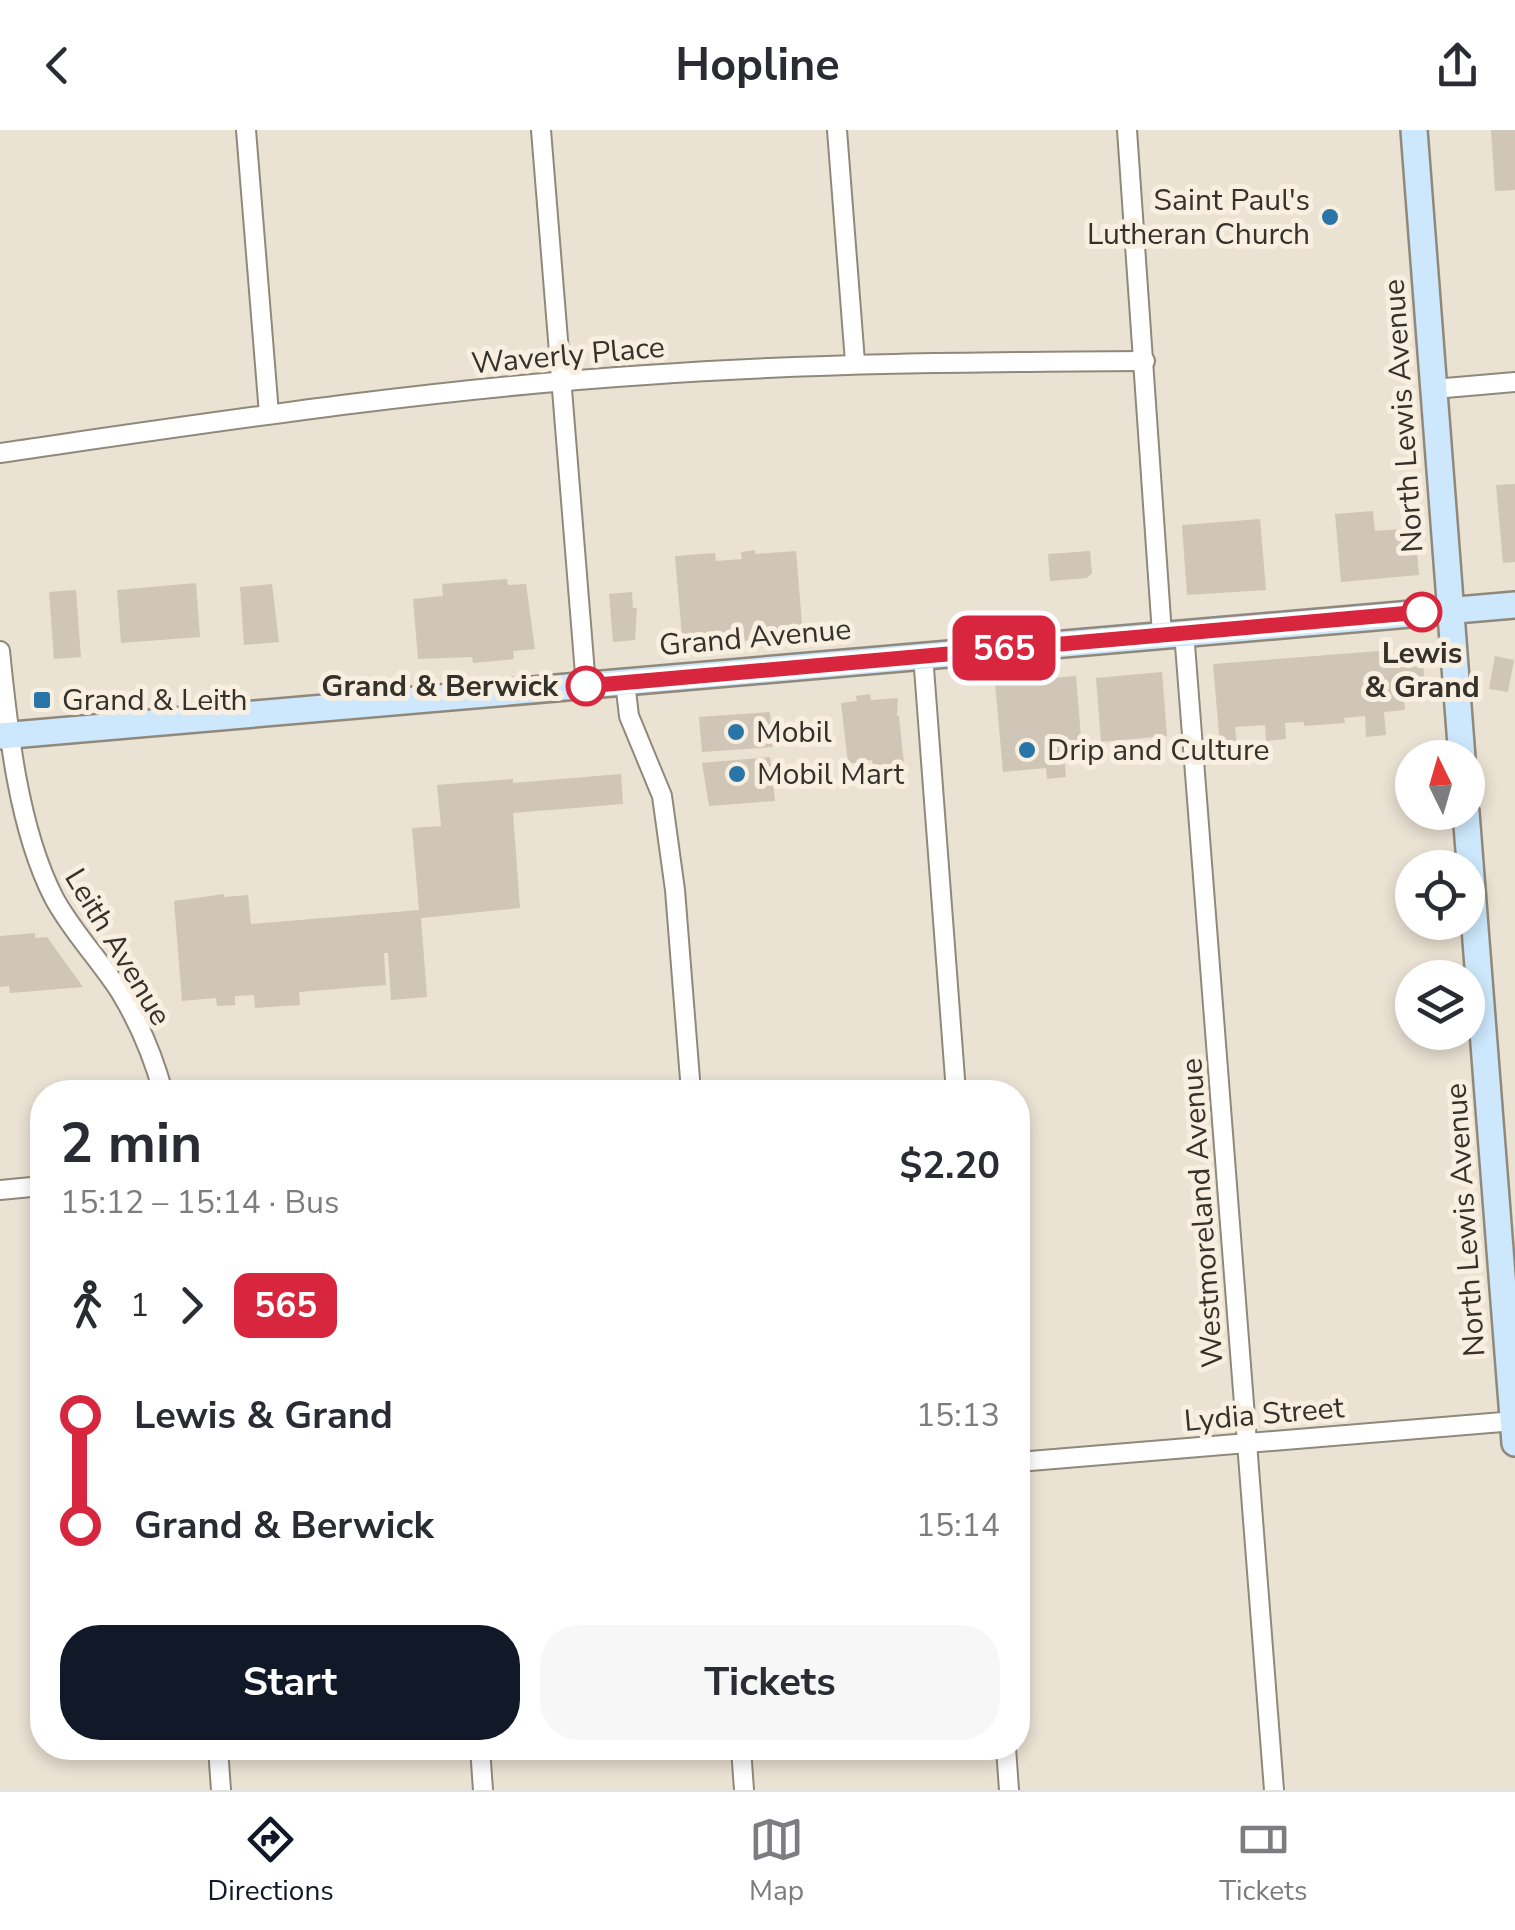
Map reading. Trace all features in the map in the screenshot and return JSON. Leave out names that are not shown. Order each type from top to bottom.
[{"type":"main road","name":"North Lewis Avenue","points":[[1414,130],[1461,740]]},
{"type":"main road","name":"Grand Avenue","points":[[6,735],[1515,605]]},
{"type":"main road","name":"North Lewis Avenue","points":[[1467,830],[1514,1428]]},
{"type":"street","points":[[246,130],[270,414]]},
{"type":"street","points":[[541,130],[586,686]]},
{"type":"street","points":[[837,130],[855,362]]},
{"type":"street","name":"Westmoreland Avenue","points":[[1127,130],[1145,361],[1151,510],[1173,633],[1247,1443],[1274,1790]]},
{"type":"street","name":"Waverly Place","points":[[0,454],[270,414],[560,382],[855,362],[1145,361]]},
{"type":"street","points":[[1434,389],[1515,382]]},
{"type":"street","name":"Leith Avenue","points":[[0,651],[6,735],[40,868],[72,930],[120,992],[158,1080]]},
{"type":"street","points":[[922,655],[955,1080]]},
{"type":"street","points":[[625,682],[629,716],[662,796],[675,890],[689,1080]]},
{"type":"street","points":[[0,1190],[30,1187]]},
{"type":"street","name":"Lydia Street","points":[[1030,1461],[1247,1443],[1514,1428]]},
{"type":"street","points":[[219,1760],[221,1790]]},
{"type":"street","points":[[481,1760],[483,1790]]},
{"type":"street","points":[[741,1760],[744,1790]]},
{"type":"street","points":[[1007,1760],[1009,1790]]},
{"type":"building","points":[[1491,130],[1515,130],[1515,190],[1495,191]]},
{"type":"building","points":[[1515,484],[1515,562],[1503,563],[1496,485]]},
{"type":"building","points":[[1373,511],[1375,531],[1415,528],[1419,575],[1341,582],[1335,514]]},
{"type":"building","points":[[1260,519],[1266,590],[1187,595],[1182,525]]},
{"type":"building","points":[[755,550],[755,554],[796,551],[803,636],[722,643],[721,634],[682,637],[675,556],[715,553],[716,561],[742,559],[741,552]]},
{"type":"building","points":[[1090,551],[1092,573],[1087,578],[1050,581],[1048,554]]},
{"type":"building","points":[[507,579],[508,585],[526,584],[535,649],[513,651],[514,659],[473,663],[472,657],[418,659],[413,599],[443,596],[442,584]]},
{"type":"building","points":[[196,583],[200,637],[121,643],[117,590]]},
{"type":"building","points":[[272,584],[279,642],[244,645],[240,587]]},
{"type":"building","points":[[76,590],[81,657],[54,659],[49,592]]},
{"type":"building","points":[[632,592],[633,608],[637,608],[635,640],[613,642],[609,594]]},
{"type":"building","points":[[1379,651],[1380,665],[1423,661],[1424,676],[1402,678],[1405,710],[1384,712],[1386,735],[1366,737],[1365,716],[1344,718],[1345,723],[1285,723],[1286,739],[1266,741],[1265,725],[1235,727],[1237,744],[1220,745],[1213,664]]},
{"type":"building","points":[[1495,656],[1514,660],[1508,692],[1489,689]]},
{"type":"building","points":[[1162,672],[1167,736],[1101,742],[1096,678]]},
{"type":"building","points":[[1076,676],[1082,750],[1064,752],[1066,777],[1047,779],[1046,768],[1003,772],[995,683]]},
{"type":"building","points":[[870,694],[871,700],[898,698],[904,764],[873,765],[872,760],[848,764],[841,703]]},
{"type":"building","name":"Mobil","points":[[770,712],[773,747],[702,752],[699,717]]},
{"type":"building","name":"Mobil Mart","points":[[770,757],[775,801],[709,806],[702,763]]},
{"type":"building","points":[[621,774],[623,804],[513,813],[520,908],[421,918],[427,997],[391,1000],[388,953],[384,953],[386,985],[299,992],[300,1005],[255,1008],[254,995],[235,996],[235,1005],[217,1006],[216,998],[182,1001],[174,901],[248,895],[251,924],[419,910],[412,828],[441,826],[437,785]]},
{"type":"building","points":[[35,933],[35,938],[47,937],[83,987],[10,993],[9,986],[0,987],[0,936]]},
{"type":"bus line","name":"565","points":[[586,686],[1422,612]]},
{"type":"place","name":"Saint Paul's Lutheran Church","points":[[1330,217]]},
{"type":"place","name":"Lewis & Grand","points":[[1422,612]]},
{"type":"place","name":"Grand & Berwick","points":[[586,686]]},
{"type":"place","name":"Grand & Leith","points":[[42,700]]},
{"type":"place","name":"Mobil","points":[[736,732]]},
{"type":"place","name":"Drip and Culture","points":[[1027,750]]},
{"type":"place","name":"Mobil Mart","points":[[737,774]]}]
